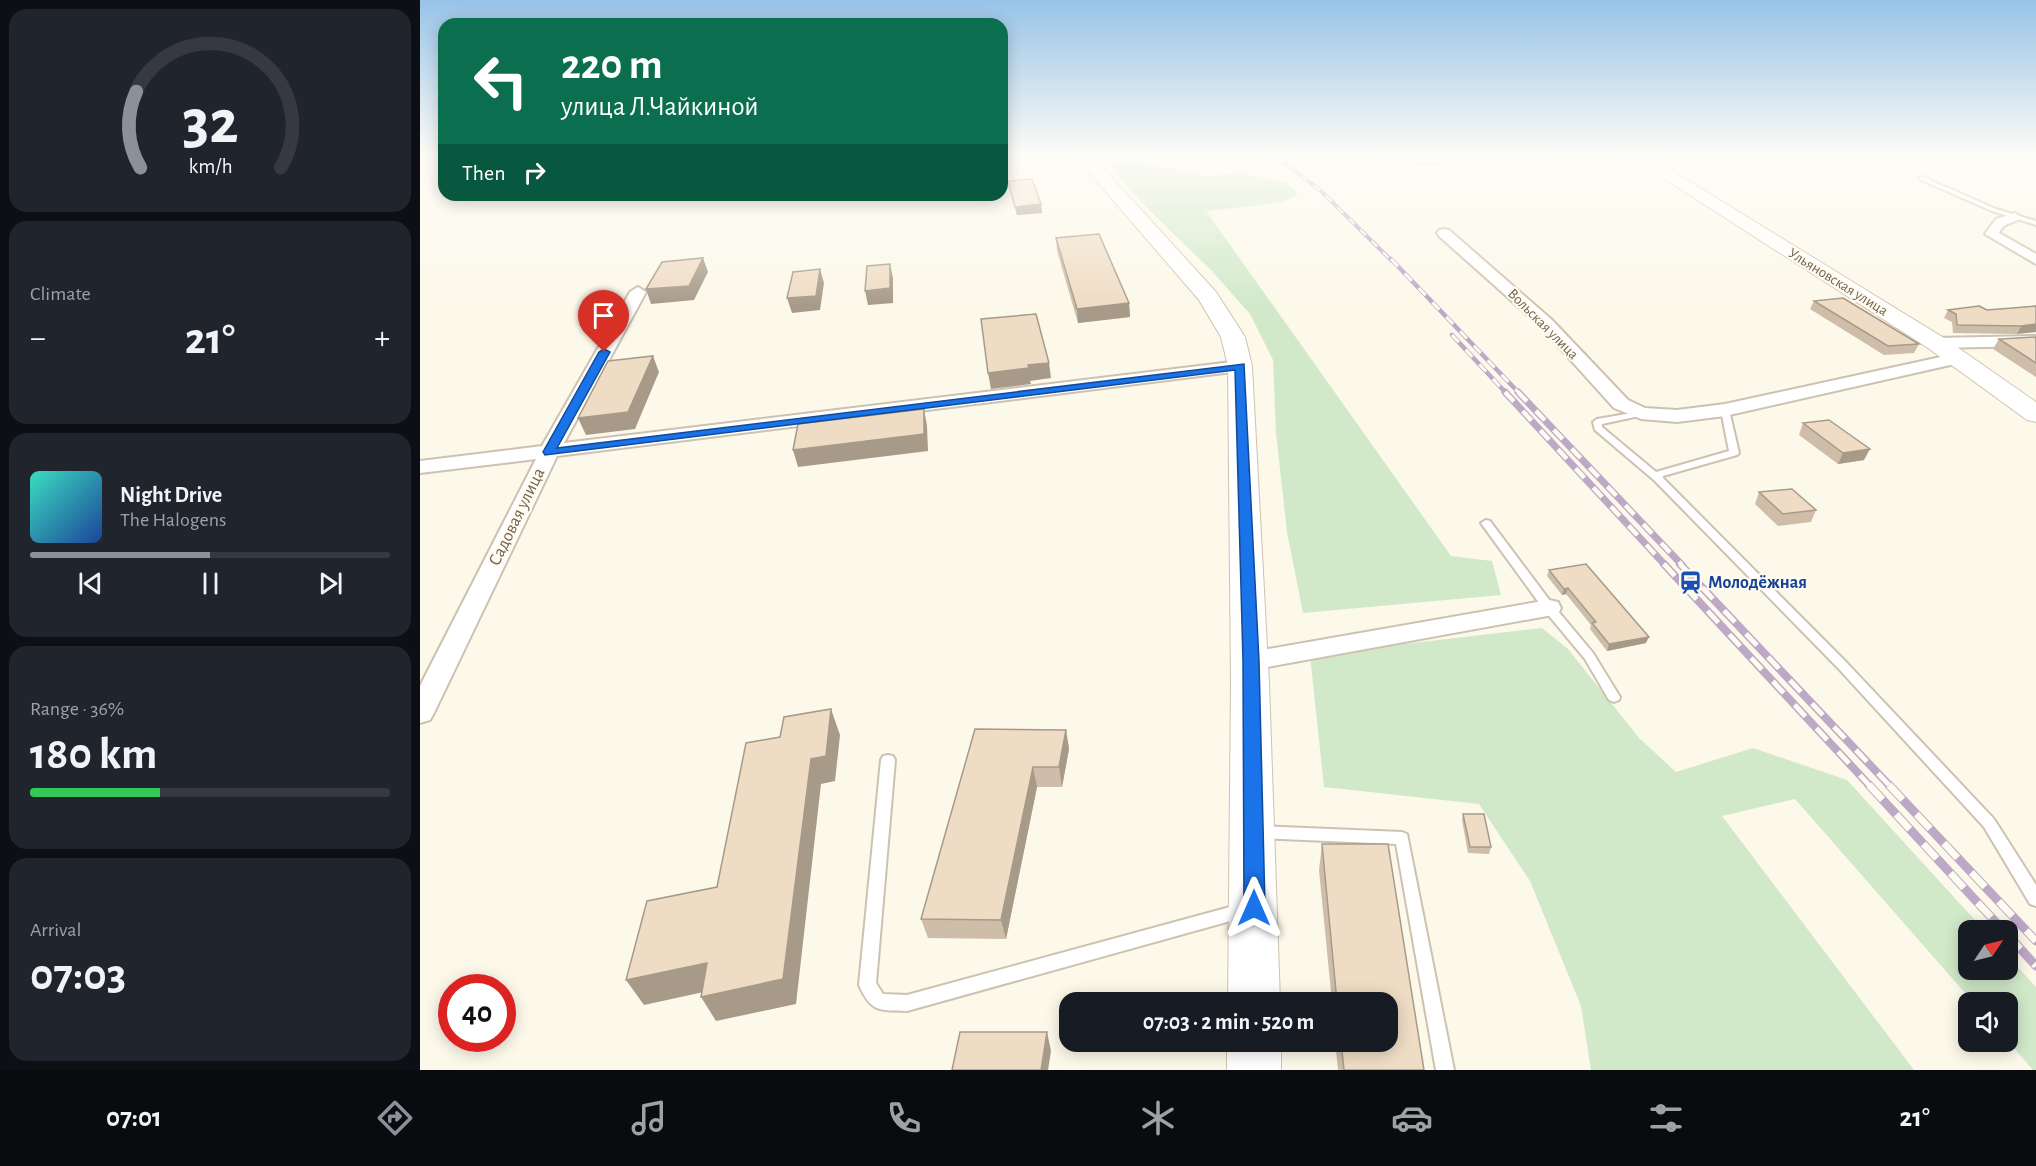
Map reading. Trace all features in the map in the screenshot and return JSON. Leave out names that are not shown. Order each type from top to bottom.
[{"type":"street","points":[[1127,206],[1208,297],[1233,337],[1240,366],[1255,832],[1254,992]]},
{"type":"street","name":"Ульяновская улица","points":[[1717,206],[1936,343],[2036,414]]},
{"type":"street","points":[[2015,216],[2002,219],[1995,225],[1992,234],[2036,260]]},
{"type":"street","name":"Вольская улица","points":[[1444,233],[1546,323],[1621,404],[1641,413]]},
{"type":"street","name":"Садовая улица","points":[[420,713],[549,452],[638,292]]},
{"type":"street","points":[[1936,343],[2036,341]]},
{"type":"street","points":[[1641,413],[1677,416],[1725,410],[1959,358]]},
{"type":"street","points":[[420,467],[1240,366]]},
{"type":"street","points":[[1251,661],[1549,608]]},
{"type":"street","points":[[1254,1052],[1254,1070]]},
{"type":"lane","points":[[1985,206],[2036,223]]},
{"type":"lane","points":[[1658,479],[1659,474],[1734,453],[1725,410]]},
{"type":"lane","points":[[1641,413],[1597,422],[1598,428],[1658,479],[1842,665],[1989,823],[2036,899]]},
{"type":"lane","points":[[1486,523],[1549,608],[1589,657],[1614,697]]},
{"type":"lane","points":[[888,760],[867,985],[879,1002],[907,1003],[1254,908]]},
{"type":"lane","points":[[1255,832],[1402,838],[1444,1070]]},
{"type":"green space","points":[[1145,206],[1250,206],[1206,211],[1451,556],[1492,561],[1501,595],[1303,613],[1287,532],[1276,433],[1273,360],[1250,314],[1211,270]]},
{"type":"green space","points":[[1542,628],[1568,649],[1639,738],[1676,772],[1753,748],[1847,780],[1975,920],[1958,920],[1958,980],[2018,980],[2018,968],[2036,987],[2036,1070],[2033,1070],[2017,1052],[2018,992],[1964,992],[1795,799],[1722,816],[1914,1070],[1591,1070],[1581,1006],[1530,881],[1479,804],[1324,787],[1310,655]]},
{"type":"building","points":[[1099,234],[1129,303],[1077,309],[1056,238]]},
{"type":"building","points":[[703,258],[689,286],[646,289],[662,262]]},
{"type":"building","points":[[890,264],[890,288],[865,291],[867,266]]},
{"type":"building","points":[[820,269],[816,296],[787,298],[793,272]]},
{"type":"building","points":[[1843,298],[1919,344],[1888,346],[1814,301]]},
{"type":"building","points":[[1979,306],[1987,310],[2036,306],[2036,324],[2021,326],[1957,325],[1956,314],[1948,310]]},
{"type":"building","points":[[1036,314],[1049,363],[988,373],[981,319]]},
{"type":"building","points":[[2036,337],[2036,363],[1999,339]]},
{"type":"building","points":[[653,356],[628,412],[578,418],[608,361]]},
{"type":"building","points":[[924,409],[924,434],[793,450],[798,424]]},
{"type":"building","points":[[1829,420],[1870,449],[1843,453],[1803,423]]},
{"type":"building","points":[[1792,489],[1816,510],[1783,514],[1759,492]]},
{"type":"building","points":[[1586,564],[1649,637],[1609,644],[1592,623],[1596,622],[1568,588],[1564,589],[1549,570]]},
{"type":"building","points":[[831,709],[826,756],[811,759],[783,979],[701,997],[707,963],[626,980],[647,901],[717,887],[746,743],[780,737],[784,717]]},
{"type":"building","points":[[975,729],[1066,730],[1059,767],[1033,767],[1001,920],[921,919]]},
{"type":"building","points":[[1463,814],[1484,814],[1491,847],[1470,847]]},
{"type":"building","points":[[1322,844],[1388,844],[1424,1070],[1344,1070],[1342,1052],[1398,1052],[1398,992],[1336,992]]},
{"type":"building","points":[[960,1032],[1047,1032],[1041,1070],[952,1070]]},
{"type":"railway","points":[[1336,206],[1392,261]]},
{"type":"railway","points":[[1391,259],[1520,394]]},
{"type":"railway","points":[[1452,335],[1507,394]]},
{"type":"railway","points":[[1505,392],[1665,565]]},
{"type":"railway","points":[[1518,392],[1682,565]]},
{"type":"railway","points":[[1664,564],[1870,786]]},
{"type":"railway","points":[[1680,564],[1890,786]]},
{"type":"railway","points":[[1869,785],[1994,920]]},
{"type":"railway","points":[[1889,785],[2036,941]]},
{"type":"railway","points":[[2018,946],[2036,966]]},
{"type":"place","name":"Молодёжная","points":[[1690,583]]},
{"type":"route","points":[[604,352],[549,452],[1240,366],[1251,661],[1255,832],[1254,908]]}]
